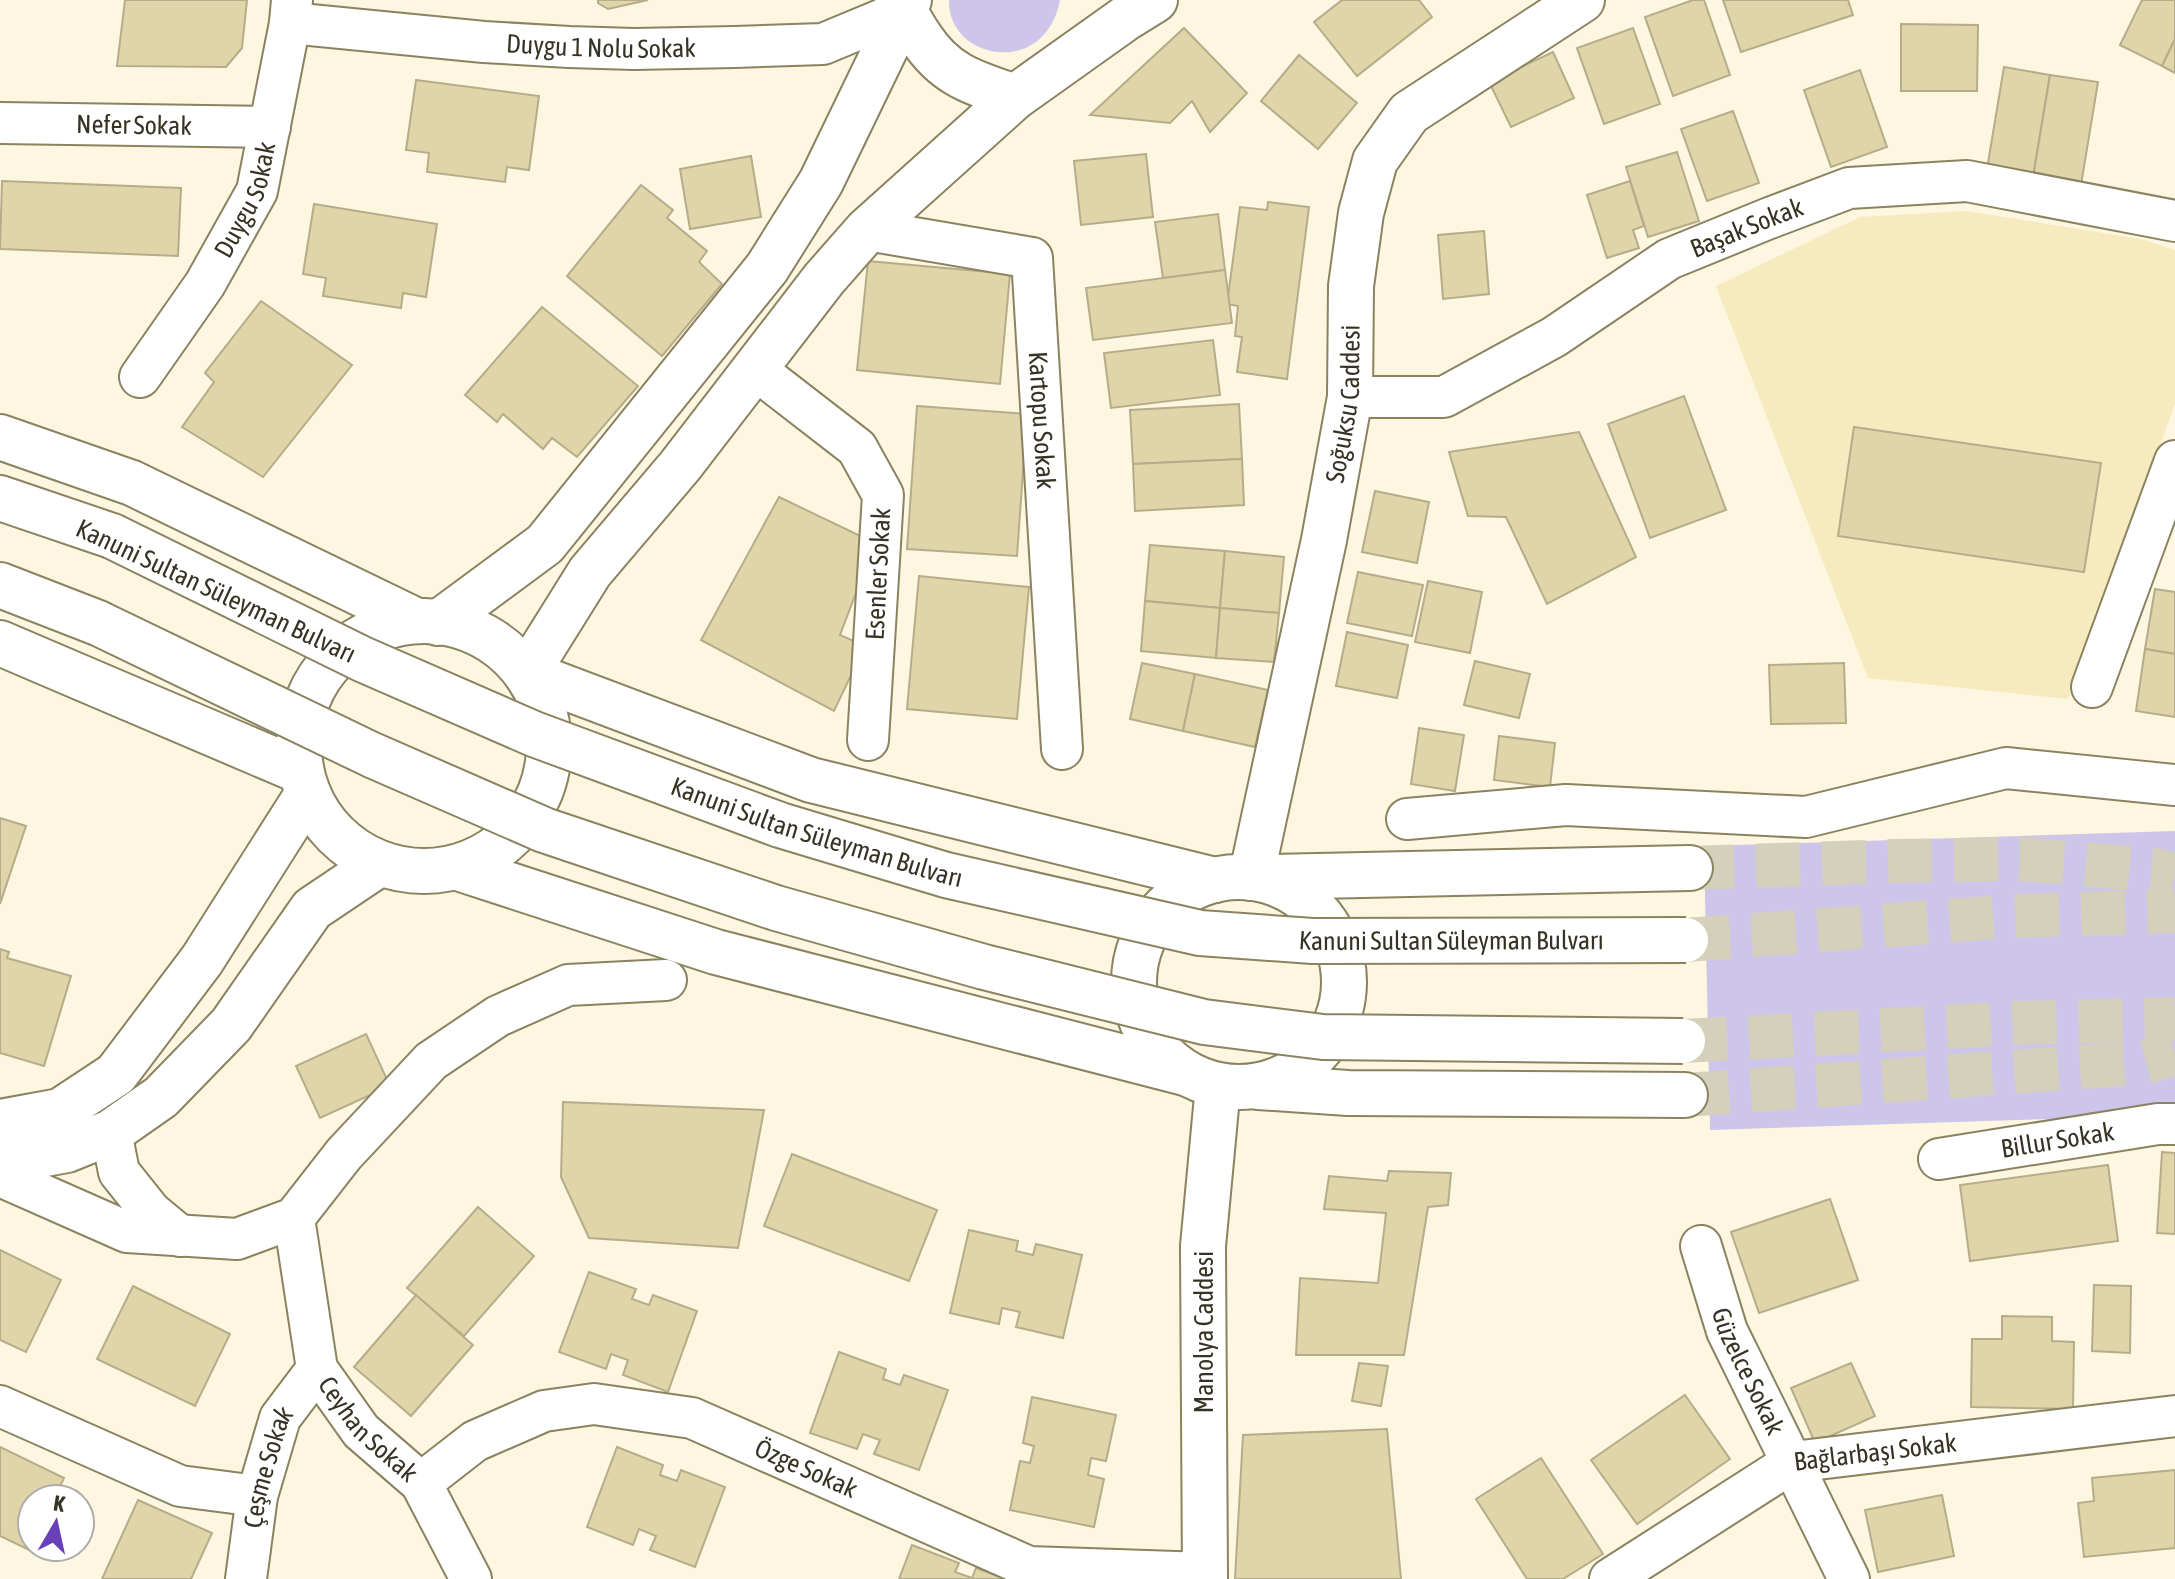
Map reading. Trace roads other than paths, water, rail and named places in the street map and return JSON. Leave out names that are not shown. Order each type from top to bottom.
[{"type":"main road","points":[[904,3],[921,39],[942,65],[970,82],[1015,97]]},
{"type":"main road","points":[[427,622],[545,544],[767,268],[821,182],[904,3]]},
{"type":"main road","name":"Soğuksu Caddesi","points":[[1233,879],[1324,540],[1350,397],[1351,286],[1361,213],[1375,161],[1409,113],[1579,5]]},
{"type":"main road","points":[[527,673],[590,572],[680,466],[824,279],[867,230],[1015,97],[1133,6]]},
{"type":"main road","points":[[0,437],[132,483],[427,622]]},
{"type":"main road","name":"Kanuni Sultan Süleyman Bulvarı","points":[[0,498],[112,536],[362,659],[534,734],[780,825],[946,875],[1200,933],[1313,941],[1686,940]]},
{"type":"main road","points":[[0,585],[98,623],[372,755],[544,830],[776,908],[984,967],[1204,1022],[1323,1037],[1683,1041]]},
{"type":"main road","points":[[427,622],[459,625],[498,644],[527,673],[544,709],[551,749],[543,788],[524,823],[495,851],[458,868],[418,872],[379,864],[343,843],[316,811],[304,782],[299,728],[312,687],[338,654],[374,630],[427,622]]},
{"type":"main road","points":[[0,643],[304,782]]},
{"type":"main road","points":[[527,673],[811,780],[1233,879],[1284,887],[1312,906],[1332,933],[1343,965],[1343,999],[1333,1031],[1312,1058],[1285,1077],[1218,1082],[1157,1049],[1139,1019],[1133,983],[1139,948],[1156,917],[1182,893],[1233,879],[1690,868]]},
{"type":"main road","points":[[0,1122],[60,1111],[116,1074],[202,960],[304,782]]},
{"type":"main road","points":[[0,1159],[12,1160],[67,1150],[111,1132],[161,1097],[231,1025],[312,909],[379,864]]},
{"type":"main road","points":[[458,868],[716,952],[1218,1082],[1348,1093],[1685,1095]]},
{"type":"main road","name":"Manolya Caddesi","points":[[1205,1576],[1203,1246],[1218,1082]]},
{"type":"street","name":"Duygu 1 Nolu Sokak","points":[[291,12],[484,42],[677,48],[823,44],[904,3]]},
{"type":"street","name":"Duygu Sokak","points":[[140,377],[205,284],[257,191],[291,12]]},
{"type":"street","name":"Nefer Sokak","points":[[0,123],[270,127]]},
{"type":"street","name":"Başak Sokak","points":[[1350,397],[1444,397],[1554,337],[1669,259],[1849,188],[1967,181],[2175,221]]},
{"type":"street","name":"Kartopu Sokak","points":[[867,230],[1032,258],[1062,749]]},
{"type":"street","name":"Esenler Sokak","points":[[755,369],[857,448],[883,495],[868,740]]},
{"type":"street","points":[[2092,687],[2162,529],[2175,461]]},
{"type":"street","points":[[1407,819],[1566,805],[1806,817],[2006,768],[2175,785]]},
{"type":"street","points":[[0,1176],[127,1232],[237,1239],[294,1218],[344,1154],[431,1061],[498,1016],[568,985],[666,980]]},
{"type":"street","name":"Billur Sokak","points":[[1939,1159],[2158,1124],[2175,1124]]},
{"type":"street","points":[[111,1132],[119,1172],[151,1212],[180,1236]]},
{"type":"street","name":"Ceyhan Sokak","points":[[294,1218],[317,1369],[361,1431],[421,1483],[471,1579]]},
{"type":"street","name":"Güzelce Sokak","points":[[1701,1246],[1727,1331],[1849,1579]]},
{"type":"street","name":"Çeşme Sokak","points":[[246,1579],[257,1496],[280,1418],[317,1369]]},
{"type":"street","name":"Özge Sokak","points":[[421,1483],[475,1441],[544,1411],[594,1404],[692,1418],[1029,1567],[1205,1576]]},
{"type":"street","points":[[0,1406],[180,1486],[257,1496]]},
{"type":"street","name":"Bağlarbaşı Sokak","points":[[1610,1579],[1793,1462],[2175,1416]]},
{"type":"tunnel","points":[[1690,868],[2020,859],[2154,870],[2175,875]]},
{"type":"tunnel","points":[[1686,940],[2013,916],[2175,911]]},
{"type":"tunnel","points":[[1683,1041],[2016,1023],[2175,1019]]},
{"type":"tunnel","points":[[1685,1095],[2140,1063],[2175,1054]]}]
